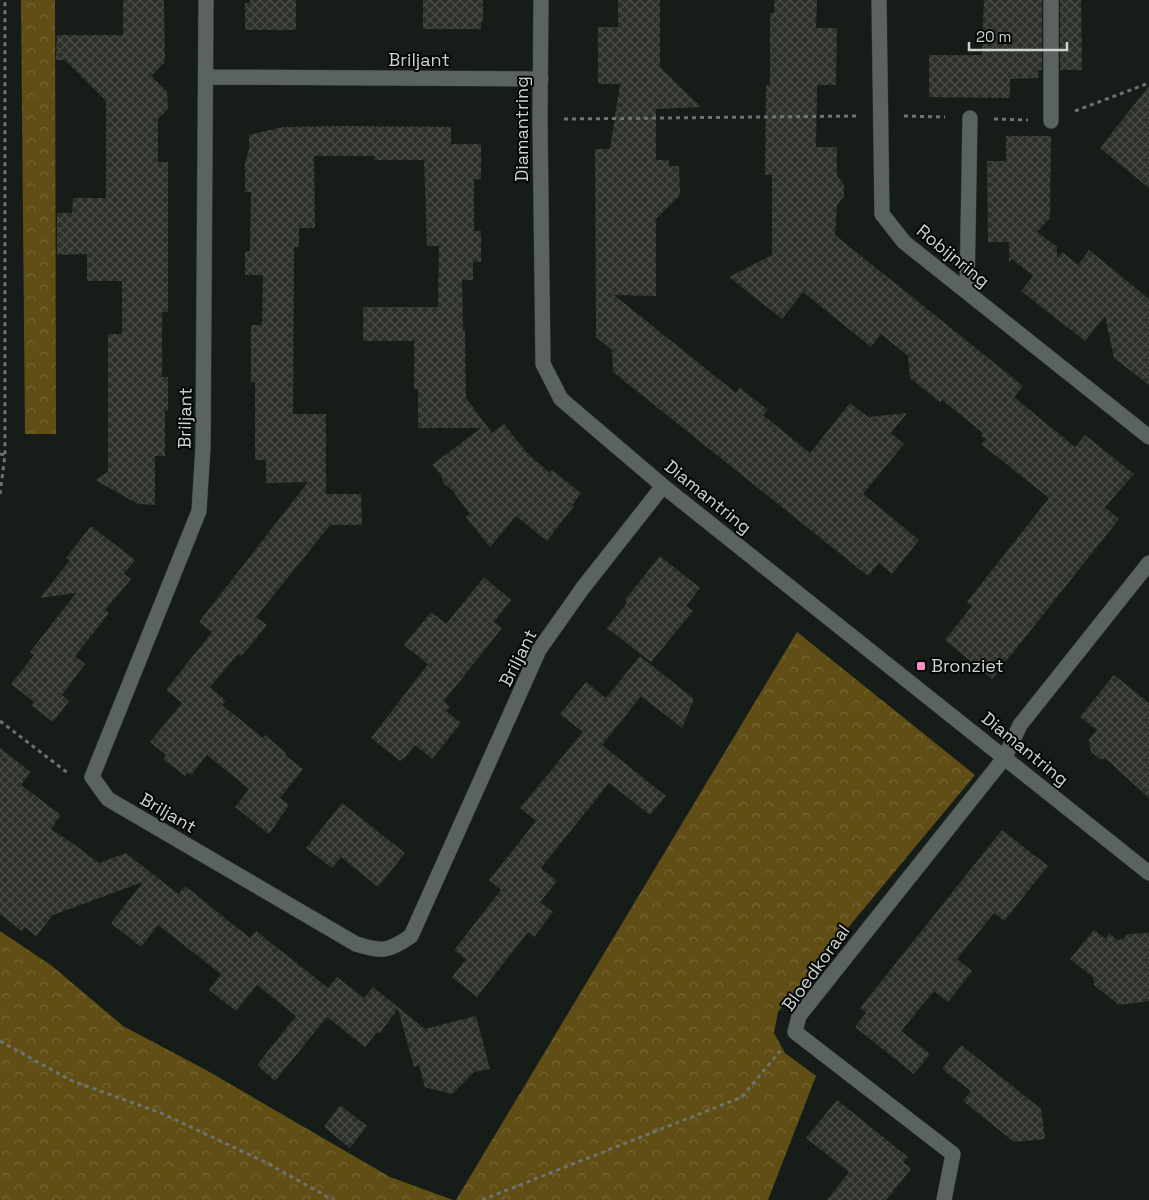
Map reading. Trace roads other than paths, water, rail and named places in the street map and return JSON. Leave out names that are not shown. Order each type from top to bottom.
[{"type":"street","name":"Briljant","points":[[206,0],[203,447],[199,511],[92,777],[108,799],[356,944],[378,950],[396,947],[411,936],[540,650],[582,589],[663,486]]},
{"type":"street","name":"Diamantring","points":[[541,0],[540,119],[543,364],[562,399],[663,486],[1149,873]]},
{"type":"street","name":"Robijnring","points":[[879,0],[882,214],[904,242],[1149,437]]},
{"type":"street","points":[[1051,0],[1051,121]]},
{"type":"street","name":"Briljant","points":[[206,77],[541,79]]},
{"type":"street","points":[[967,292],[970,118]]},
{"type":"street","points":[[1005,757],[1020,725],[1149,563]]},
{"type":"street","name":"Bloedkoraal","points":[[944,1200],[953,1154],[795,1032],[799,1016],[1005,757]]},
{"type":"place","name":"Bronziet","points":[[921,666]]}]
